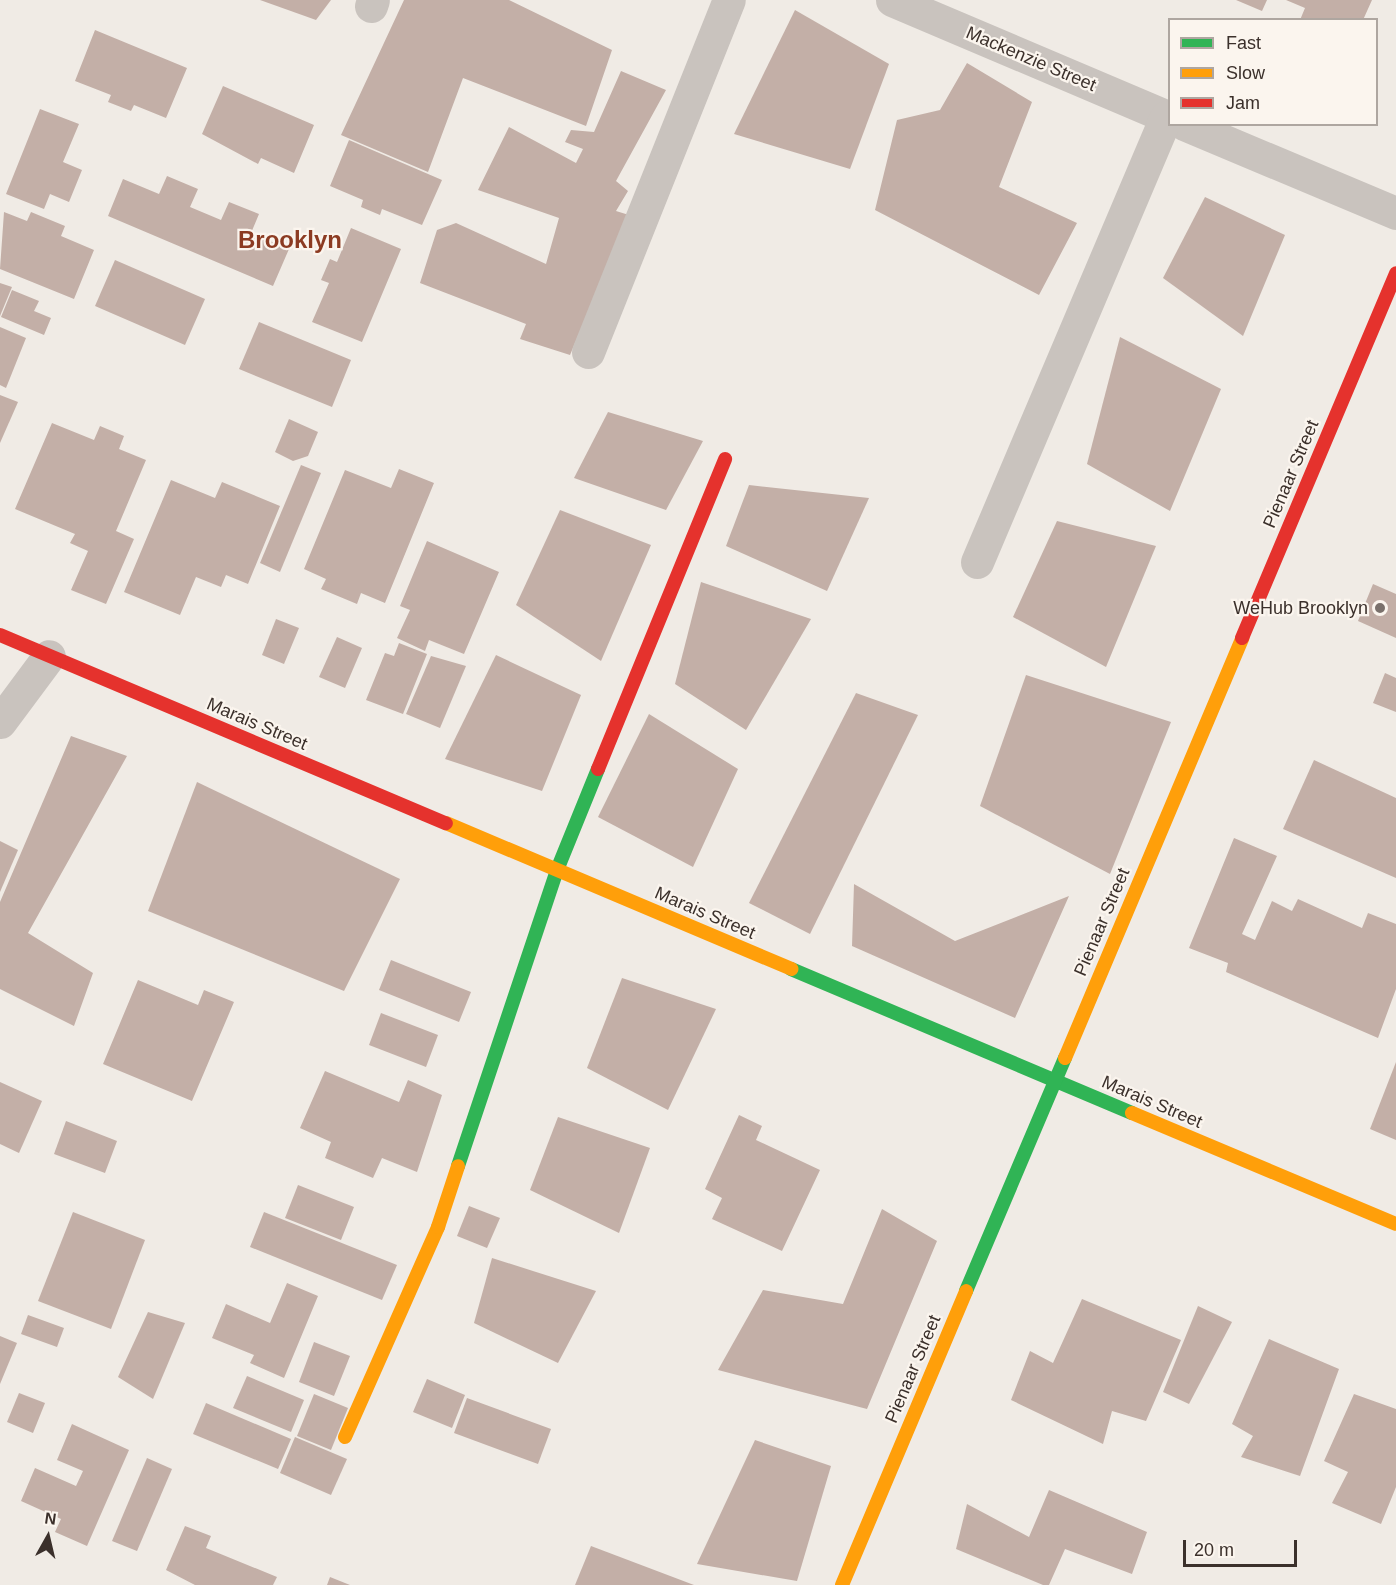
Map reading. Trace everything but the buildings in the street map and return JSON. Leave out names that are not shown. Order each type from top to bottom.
[{"type":"street","points":[[588,352],[729,0]]},
{"type":"street","name":"Mackenzie Street","points":[[892,0],[1168,118]]},
{"type":"street","points":[[977,562],[1170,126]]},
{"type":"street","name":"Mackenzie Street","points":[[1187,126],[1396,213]]},
{"type":"street","name":"Pienaar Street","points":[[842,1585],[1396,273]]},
{"type":"street","points":[[345,1437],[467,1150],[556,870],[725,459]]},
{"type":"street","name":"Marais Street","points":[[0,635],[1396,1224]]},
{"type":"street","points":[[0,722],[49,656]]},
{"type":"traffic: fast","points":[[458,1166],[557,870],[598,769]]},
{"type":"traffic: fast","points":[[791,969],[1132,1113]]},
{"type":"traffic: fast","points":[[966,1291],[1065,1058]]},
{"type":"traffic: slow","points":[[1065,1058],[1242,638]]},
{"type":"traffic: slow","points":[[446,823],[791,969]]},
{"type":"traffic: slow","points":[[1132,1113],[1396,1224]]},
{"type":"traffic: slow","points":[[345,1437],[438,1227],[458,1166]]},
{"type":"traffic: slow","points":[[842,1585],[966,1291]]},
{"type":"traffic: jam","points":[[1242,638],[1396,273]]},
{"type":"traffic: jam","points":[[598,769],[725,459]]},
{"type":"traffic: jam","points":[[0,635],[446,823]]},
{"type":"place","name":"WeHub Brooklyn","points":[[1380,608]]},
{"type":"district","name":"Brooklyn","points":[[290,240]]}]
